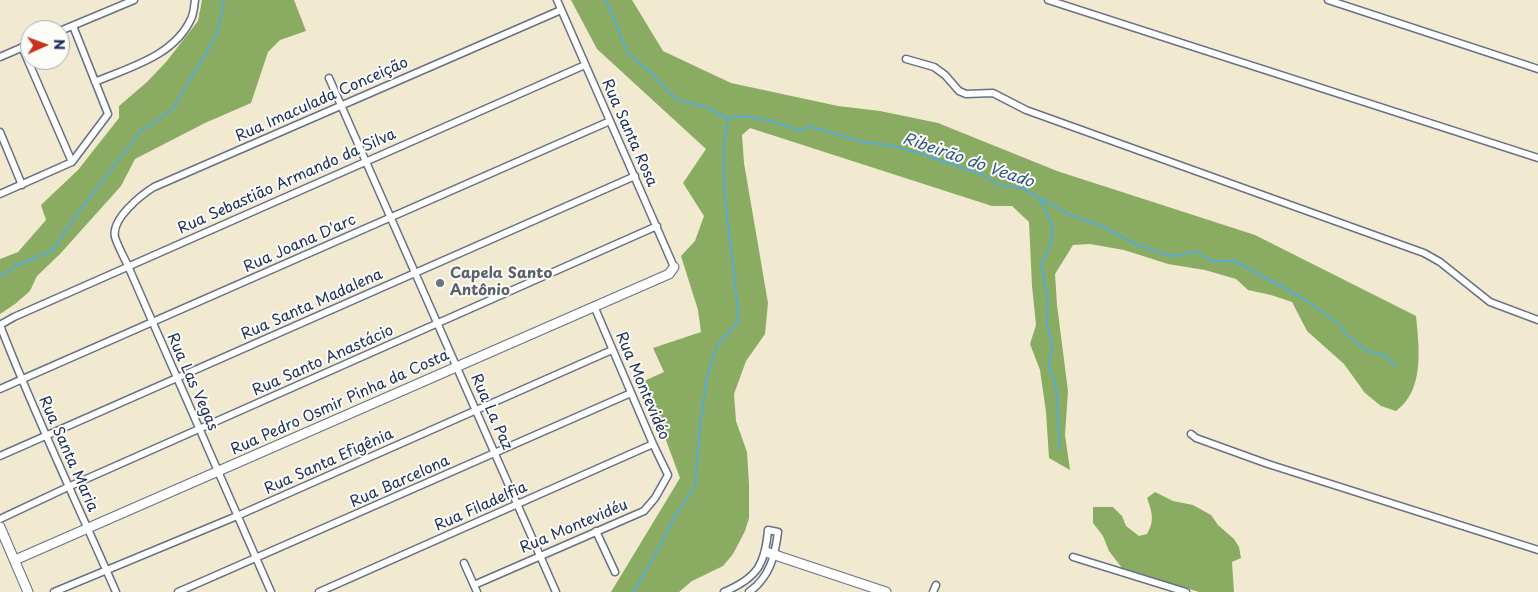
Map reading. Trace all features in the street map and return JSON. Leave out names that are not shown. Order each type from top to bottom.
[{"type":"street","points":[[70,27],[134,0]]},
{"type":"street","points":[[95,82],[156,56],[169,46],[183,32],[192,18],[195,0]]},
{"type":"street","name":"Rua Santa Rosa","points":[[557,0],[674,268]]},
{"type":"street","points":[[1048,0],[1538,158]]},
{"type":"street","points":[[1328,0],[1538,69]]},
{"type":"street","name":"Rua Imaculada Conceição","points":[[115,236],[120,218],[144,193],[154,186],[561,10]]},
{"type":"street","points":[[0,194],[72,162],[108,114],[73,26]]},
{"type":"street","points":[[0,57],[20,48]]},
{"type":"street","points":[[906,59],[934,68],[945,75],[958,91],[966,94],[993,94],[1026,110],[1431,256],[1490,302],[1538,320]]},
{"type":"street","name":"Rua Sebastião Armando da Silva","points":[[0,325],[128,266],[585,64]]},
{"type":"street","points":[[32,70],[72,162]]},
{"type":"street","name":"Rua La Paz","points":[[330,78],[556,592]]},
{"type":"street","name":"Rua Joana D'arc","points":[[0,389],[610,121]]},
{"type":"street","points":[[0,132],[22,185]]},
{"type":"street","name":"Rua Santa Madalena","points":[[0,456],[635,176]]},
{"type":"street","name":"Rua Santo Anastácio","points":[[0,519],[68,487],[657,226]]},
{"type":"street","name":"Rua Las Vegas","points":[[115,236],[271,592]]},
{"type":"street","name":"Rua Pedro Osmir Pinha da Costa","points":[[15,560],[670,274],[674,268]]},
{"type":"street","name":"Rua Montevidéo","points":[[594,306],[668,476]]},
{"type":"street","name":"Rua Santa Maria","points":[[0,325],[21,380],[86,529],[116,592]]},
{"type":"street","name":"Rua Santa Efigênia","points":[[54,592],[237,516],[612,350]]},
{"type":"street","name":"Rua Barcelona","points":[[178,592],[631,393]]},
{"type":"street","points":[[1191,434],[1196,438],[1268,464],[1538,550]]},
{"type":"street","name":"Rua Filadelfia","points":[[319,592],[653,444]]},
{"type":"street","name":"Rua Montevidéu","points":[[474,585],[644,511],[655,498],[668,476]]},
{"type":"street","points":[[0,527],[28,592]]},
{"type":"street","points":[[749,592],[763,578],[778,532],[768,530]]},
{"type":"street","points":[[596,531],[615,572]]},
{"type":"street","points":[[726,592],[751,576],[771,554]]},
{"type":"street","points":[[771,554],[886,592]]},
{"type":"street","points":[[1073,557],[1185,592]]},
{"type":"street","points":[[464,563],[477,592]]},
{"type":"street","points":[[934,592],[936,585]]},
{"type":"green space","points":[[202,0],[294,0],[306,31],[280,40],[268,52],[251,103],[205,123],[135,159],[121,186],[60,254],[37,276],[30,291],[0,314],[0,259],[18,252],[46,220],[41,205],[78,170],[119,118],[119,106],[147,82],[166,62],[198,21]]},
{"type":"green space","points":[[571,0],[632,0],[663,51],[731,83],[838,106],[880,111],[938,123],[1057,171],[1255,235],[1416,316],[1419,354],[1416,380],[1412,392],[1396,411],[1381,406],[1365,393],[1344,364],[1307,331],[1292,302],[1248,290],[1236,279],[1205,270],[1168,264],[1124,250],[1090,244],[1073,245],[1055,274],[1068,391],[1065,435],[1070,470],[1049,458],[1046,412],[1040,370],[1030,344],[1036,325],[1029,222],[1012,206],[992,206],[750,128],[742,135],[744,163],[768,303],[765,334],[746,361],[734,394],[736,421],[747,452],[749,518],[745,531],[733,554],[723,566],[692,581],[679,592],[611,592],[680,478],[644,381],[664,372],[653,348],[701,332],[698,310],[681,256],[695,241],[704,216],[683,183],[706,149],[597,49]]},
{"type":"green space","points":[[1155,492],[1173,501],[1193,505],[1211,515],[1218,525],[1234,539],[1239,547],[1241,558],[1232,562],[1234,592],[1199,592],[1122,568],[1109,551],[1103,536],[1093,523],[1093,507],[1113,507],[1122,516],[1126,526],[1139,536],[1147,534],[1150,529],[1152,516],[1147,498]]},
{"type":"waterway","points":[[0,277],[14,267],[53,250],[77,214],[140,132],[172,110],[217,34],[224,0]]},
{"type":"waterway","name":"Ribeirão do Veado","points":[[605,0],[628,54],[647,69],[676,99],[708,108],[728,118],[744,116],[771,121],[798,130],[811,127],[867,143],[890,145],[922,154],[981,174],[1000,185],[1021,188],[1069,214],[1106,228],[1135,244],[1161,253],[1172,256],[1195,251],[1212,261],[1235,261],[1304,299],[1338,323],[1347,335],[1367,351],[1382,354],[1396,366]]},
{"type":"waterway","points":[[633,592],[675,516],[695,486],[700,425],[707,377],[717,346],[738,321],[725,194],[724,168],[728,118]]},
{"type":"waterway","points":[[1040,199],[1053,228],[1050,247],[1041,264],[1048,300],[1047,327],[1052,345],[1049,367],[1056,387],[1060,449]]},
{"type":"place","name":"Capela Santo Antônio","points":[[440,283]]}]
